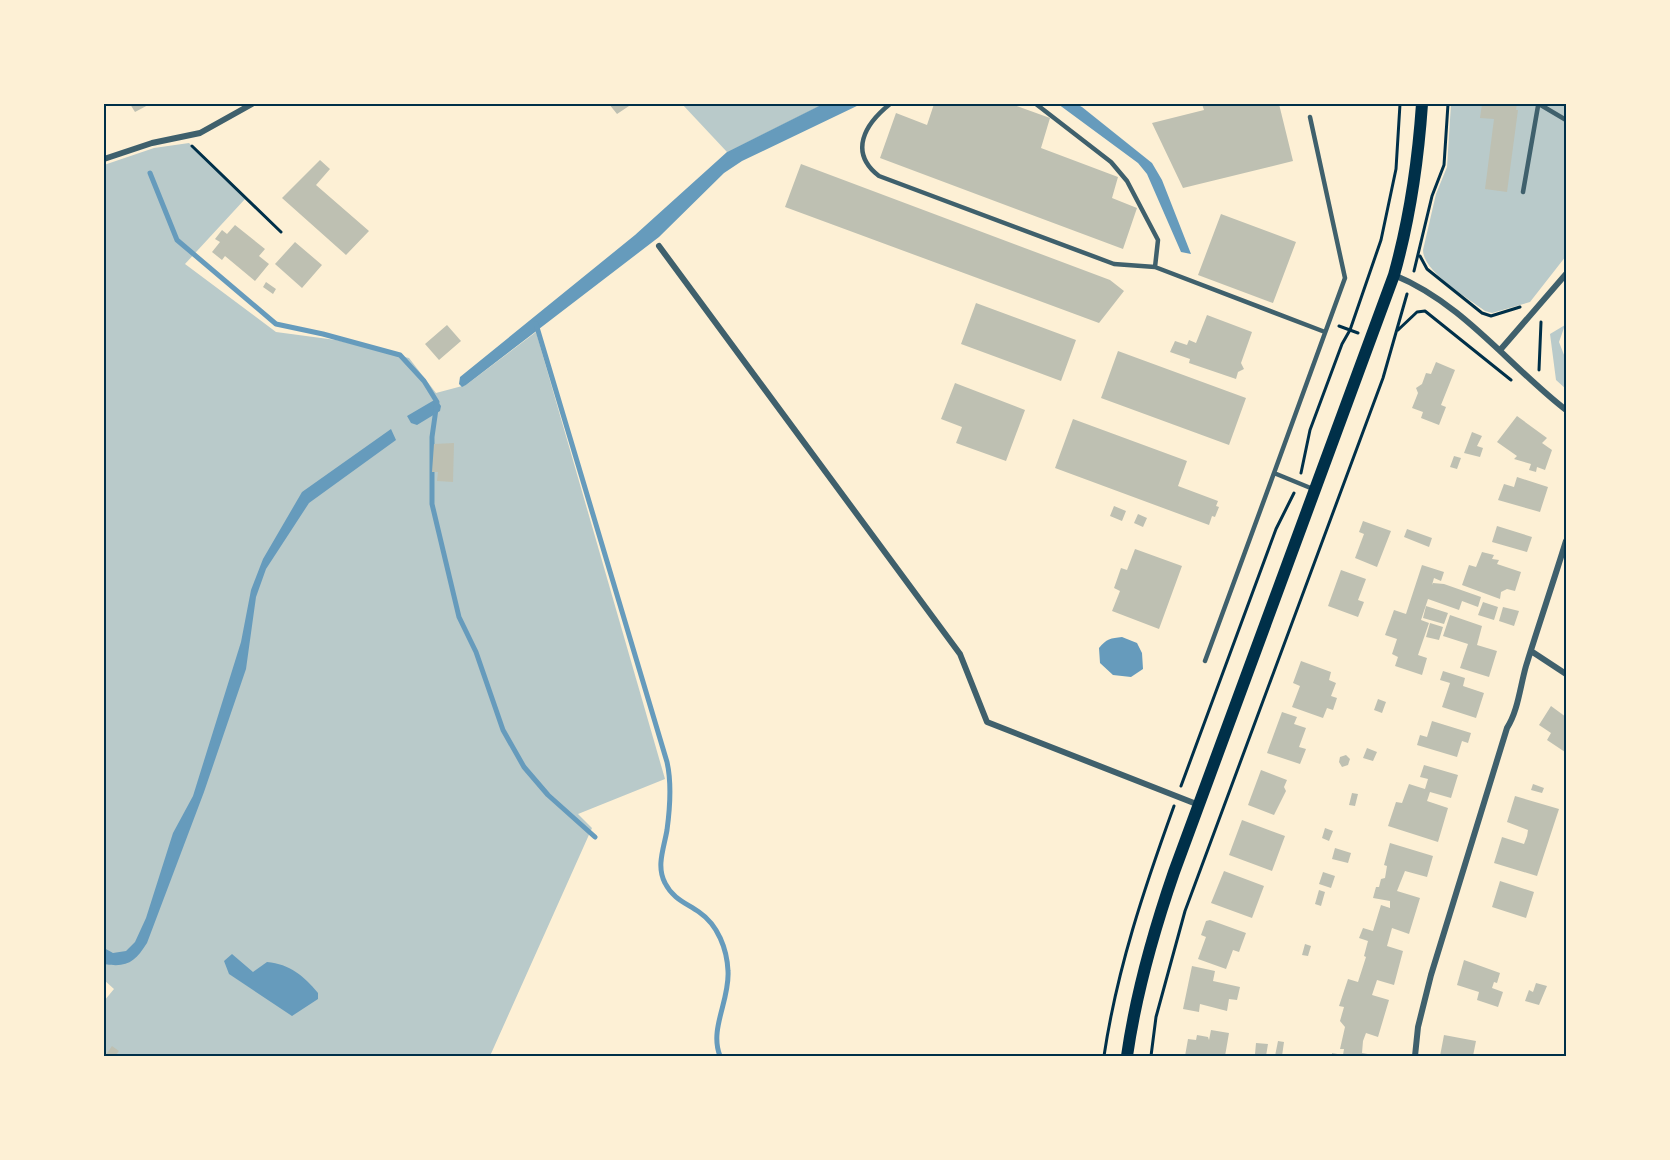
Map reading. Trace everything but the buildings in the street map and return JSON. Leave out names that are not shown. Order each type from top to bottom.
[{"type":"main road","points":[[1127,1056],[1136,1002],[1152,937],[1394,275],[1405,234],[1413,188],[1422,104]]},
{"type":"street","points":[[104,159],[152,142],[184,137],[220,123],[252,104]]},
{"type":"street","points":[[659,246],[960,654],[987,722],[1199,806]]},
{"type":"street","points":[[1501,349],[1566,274]]},
{"type":"street","points":[[1394,275],[1410,281],[1473,325],[1566,410]]},
{"type":"street","points":[[1415,1056],[1418,1027],[1431,975],[1508,728],[1515,716],[1516,702],[1566,541]]},
{"type":"street","points":[[1531,651],[1566,674]]},
{"type":"lane","points":[[890,104],[873,118],[864,136],[862,152],[867,166],[879,176],[1114,264],[1155,267],[1325,332]]},
{"type":"lane","points":[[1036,104],[1111,162],[1127,182],[1158,240],[1155,267]]},
{"type":"lane","points":[[1523,192],[1539,105],[1566,120]]},
{"type":"lane","points":[[1205,661],[1345,278],[1310,117]]},
{"type":"lane","points":[[1274,473],[1315,490]]},
{"type":"path","points":[[1104,1056],[1128,936],[1276,529],[1298,483],[1310,430],[1342,344],[1350,330],[1382,240],[1396,169],[1400,104]]},
{"type":"path","points":[[1151,1056],[1163,990],[1185,911],[1394,347],[1432,196],[1444,165],[1448,104]]},
{"type":"path","points":[[184,137],[281,232]]},
{"type":"path","points":[[1419,253],[1427,269],[1482,313],[1491,316],[1525,306],[1539,305],[1541,315],[1538,368],[1550,397]]},
{"type":"path","points":[[1397,331],[1418,312],[1425,311],[1512,381]]},
{"type":"shaded area","points":[[682,104],[824,104],[727,152]]},
{"type":"shaded area","points":[[1451,104],[1566,104],[1566,256],[1530,302],[1492,313],[1485,311],[1438,276],[1425,258],[1423,250],[1436,194],[1447,167]]},
{"type":"shaded area","points":[[189,143],[245,199],[185,264],[276,332],[336,340],[409,358],[436,393],[466,385],[536,332],[665,779],[578,814],[592,828],[490,1056],[104,1056],[104,1001],[114,989],[104,980],[104,165],[154,148]]},
{"type":"shaded area","points":[[1565,325],[1559,342],[1566,360],[1566,389],[1556,380],[1550,334]]},
{"type":"water","points":[[823,104],[861,104],[742,161],[724,173],[659,237],[466,385],[462,387],[459,384],[460,377],[635,235],[727,152]]},
{"type":"water","points":[[1058,104],[1076,104],[1082,107],[1152,163],[1162,180],[1191,254],[1181,252],[1147,174],[1138,163]]},
{"type":"water","points":[[436,399],[441,406],[440,411],[417,425],[411,423],[407,416]]},
{"type":"water","points":[[391,429],[396,440],[309,503],[266,569],[256,597],[246,669],[204,792],[147,943],[130,962],[119,965],[104,964],[104,948],[113,953],[126,951],[135,942],[146,918],[173,833],[193,796],[241,642],[251,590],[263,559],[302,492]]},
{"type":"water","points":[[1122,637],[1137,643],[1142,653],[1143,669],[1131,677],[1113,675],[1100,663],[1099,648],[1109,640]]},
{"type":"water","points":[[232,954],[253,972],[267,962],[290,968],[313,987],[318,993],[318,999],[292,1016],[229,974],[224,961]]},
{"type":"waterway","points":[[150,173],[177,240],[276,324],[400,355],[424,381],[437,402],[432,437],[432,504],[459,617],[476,652],[503,730],[524,767],[548,795],[595,837]]},
{"type":"waterway","points":[[536,324],[667,762],[670,796],[662,857],[662,877],[672,893],[706,917],[720,938],[726,954],[728,982],[717,1035],[720,1056]]}]
